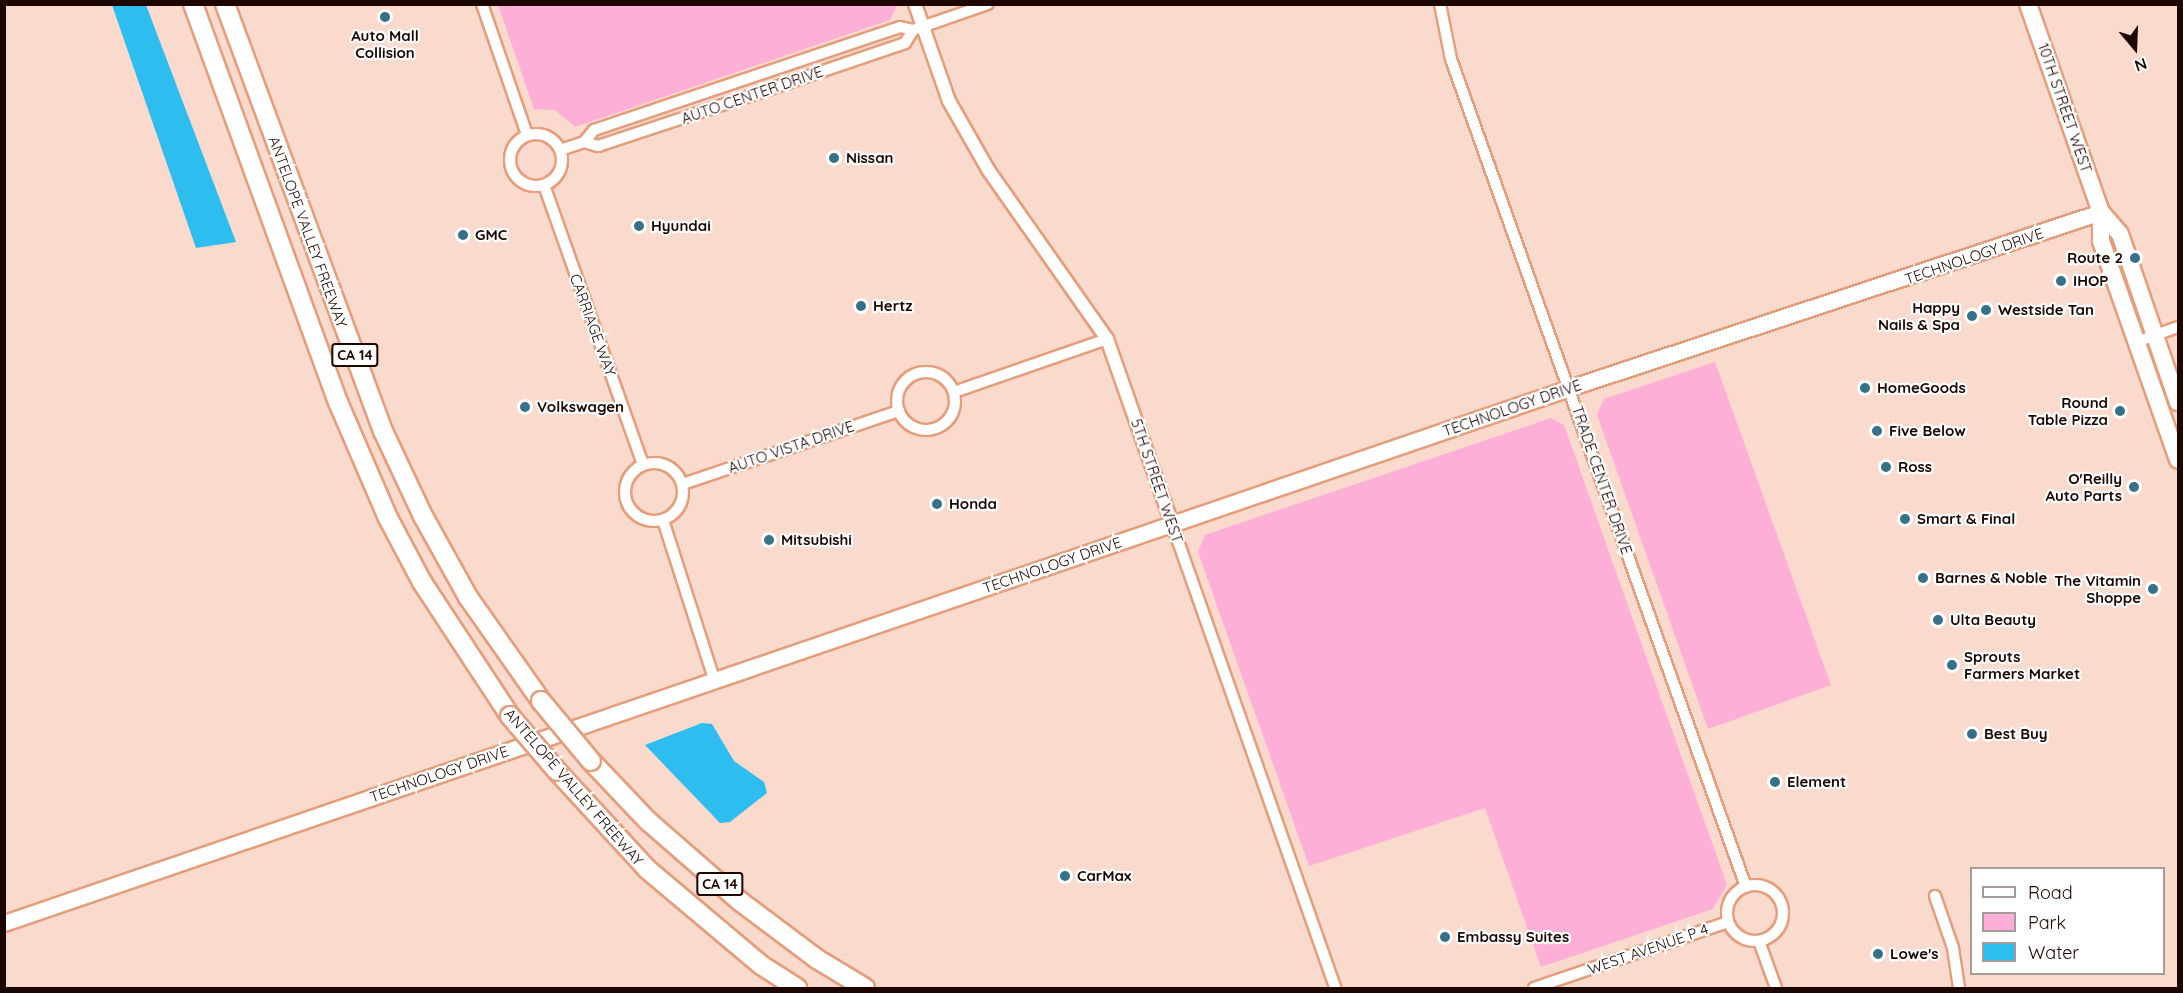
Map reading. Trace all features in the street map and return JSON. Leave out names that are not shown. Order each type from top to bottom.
[{"type":"highway","name":"ANTELOPE VALLEY FREEWAY","points":[[194,4],[338,402],[378,495],[422,582],[510,716],[556,771],[647,869],[760,965],[797,988]]},
{"type":"highway","name":"ANTELOPE VALLEY FREEWAY","points":[[225,4],[383,431],[423,516],[468,597],[541,701],[591,761],[648,821],[741,902],[817,959],[865,988]]},
{"type":"main road","name":"10TH STREET WEST","points":[[2028,4],[2102,212],[2120,234],[2178,402]]},
{"type":"main road","name":"TECHNOLOGY DRIVE","points":[[4,923],[1569,388],[2102,212]]},
{"type":"main road","name":"10TH STREET WEST","points":[[2102,212],[2101,241],[2178,460]]},
{"type":"street","points":[[482,4],[527,135]]},
{"type":"street","name":"5TH STREET WEST","points":[[915,4],[918,28],[949,101],[989,171],[1107,339],[1335,988]]},
{"type":"street","name":"AUTO CENTER DRIVE","points":[[560,150],[584,142],[594,130],[900,27],[918,28],[988,4]]},
{"type":"street","name":"TRADE CENTER DRIVE","points":[[1440,4],[1451,59],[1746,887]]},
{"type":"street","name":"AUTO CENTER DRIVE","points":[[584,142],[598,146],[905,43],[918,28]]},
{"type":"street","points":[[527,135],[550,138],[560,150],[558,173],[544,185],[524,183],[513,172],[512,149],[527,135]]},
{"type":"street","name":"CARRIAGE WAY","points":[[544,185],[643,464]]},
{"type":"street","points":[[2136,342],[2178,327]]},
{"type":"street","points":[[954,392],[1107,339]]},
{"type":"street","points":[[931,372],[947,381],[954,392],[953,414],[936,429],[924,431],[914,428],[899,411],[900,388],[905,380],[917,374],[931,372]]},
{"type":"street","name":"AUTO VISTA DRIVE","points":[[682,484],[899,411]]},
{"type":"street","points":[[643,464],[668,467],[682,484],[677,510],[663,520],[647,521],[636,516],[626,502],[627,480],[643,464]]},
{"type":"street","points":[[663,520],[714,679]]},
{"type":"street","points":[[1746,887],[1765,887],[1773,892],[1783,908],[1780,925],[1775,933],[1758,941],[1740,937],[1728,922],[1731,899],[1746,887]]},
{"type":"street","points":[[1935,896],[1953,948],[1959,988]]},
{"type":"street","name":"WEST AVENUE P 4","points":[[1534,988],[1728,922]]},
{"type":"street","points":[[1758,941],[1776,988]]},
{"type":"green space","points":[[498,4],[897,5],[890,20],[575,127],[555,110],[534,109]]},
{"type":"green space","points":[[1715,362],[1831,685],[1708,729],[1597,415],[1604,399]]},
{"type":"green space","points":[[1551,418],[1564,425],[1727,885],[1713,909],[1541,967],[1485,808],[1309,866],[1198,552],[1205,535]]},
{"type":"water","points":[[112,5],[146,5],[236,242],[196,248]]},
{"type":"water","points":[[702,723],[712,724],[734,761],[764,782],[767,793],[730,822],[720,823],[645,745]]},
{"type":"place","name":"Auto Mall Collision","points":[[385,17]]},
{"type":"place","name":"Nissan","points":[[834,158]]},
{"type":"place","name":"Hyundai","points":[[639,226]]},
{"type":"place","name":"GMC","points":[[463,235]]},
{"type":"place","name":"Route 2","points":[[2135,258]]},
{"type":"place","name":"IHOP","points":[[2061,281]]},
{"type":"place","name":"Hertz","points":[[861,306]]},
{"type":"place","name":"Westside Tan","points":[[1986,310]]},
{"type":"place","name":"Happy Nails & Spa","points":[[1972,316]]},
{"type":"place","name":"HomeGoods","points":[[1865,388]]},
{"type":"place","name":"Volkswagen","points":[[525,407]]},
{"type":"place","name":"Round Table Pizza","points":[[2120,411]]},
{"type":"place","name":"Five Below","points":[[1877,431]]},
{"type":"place","name":"Ross","points":[[1886,467]]},
{"type":"place","name":"O'Reilly Auto Parts","points":[[2134,487]]},
{"type":"place","name":"Honda","points":[[937,504]]},
{"type":"place","name":"Smart & Final","points":[[1905,519]]},
{"type":"place","name":"Mitsubishi","points":[[769,540]]},
{"type":"place","name":"Barnes & Noble","points":[[1923,578]]},
{"type":"place","name":"The Vitamin Shoppe","points":[[2153,589]]},
{"type":"place","name":"Ulta Beauty","points":[[1938,620]]},
{"type":"place","name":"Sprouts Farmers Market","points":[[1952,665]]},
{"type":"place","name":"Best Buy","points":[[1972,734]]},
{"type":"place","name":"Element","points":[[1775,782]]},
{"type":"place","name":"CarMax","points":[[1065,876]]},
{"type":"place","name":"Embassy Suites","points":[[1445,937]]},
{"type":"place","name":"Lowe's","points":[[1878,954]]}]
